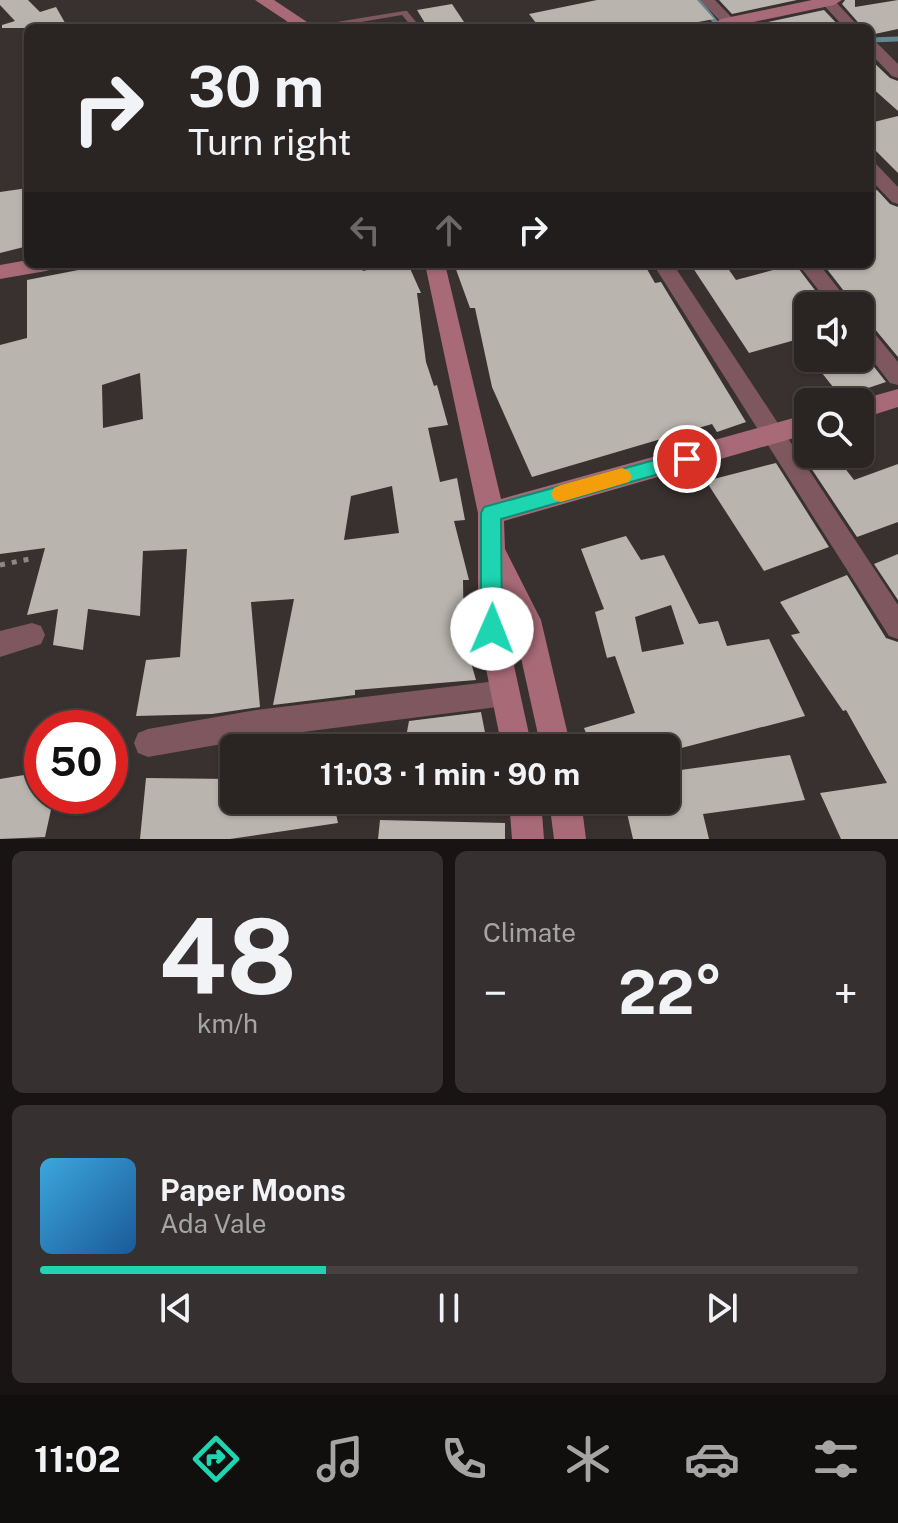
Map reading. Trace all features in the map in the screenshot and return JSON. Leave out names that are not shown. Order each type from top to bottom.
[{"type":"main road","points":[[263,0],[303,24]]},
{"type":"main road","points":[[720,24],[829,0]]},
{"type":"main road","points":[[0,272],[24,268]]},
{"type":"main road","points":[[436,268],[491,513],[492,629],[514,734]]},
{"type":"main road","points":[[874,405],[898,398]]},
{"type":"main road","points":[[491,513],[794,428]]},
{"type":"main road","points":[[493,552],[527,620],[553,734]]},
{"type":"main road","points":[[526,814],[528,839]]},
{"type":"main road","points":[[567,814],[570,839]]},
{"type":"street","points":[[707,0],[715,24]]},
{"type":"street","points":[[829,0],[850,24]]},
{"type":"street","points":[[874,48],[898,73]]},
{"type":"street","points":[[874,172],[898,198]]},
{"type":"street","points":[[666,268],[898,627]]},
{"type":"street","points":[[811,268],[831,292]]},
{"type":"street","points":[[874,347],[898,377]]},
{"type":"street","points":[[0,644],[32,635]]},
{"type":"street","points":[[148,743],[256,724],[505,693]]},
{"type":"lane","points":[[321,24],[404,13],[414,24]]},
{"type":"path","points":[[0,565],[30,559]]},
{"type":"building","points":[[0,0],[28,0],[40,12],[56,7],[66,24],[24,24],[24,28],[2,28],[2,25],[15,21],[0,5]]},
{"type":"building","points":[[597,0],[697,0],[714,19],[688,24],[537,24],[529,14]]},
{"type":"building","points":[[719,0],[797,0],[732,14]]},
{"type":"building","points":[[845,0],[855,0],[855,7],[898,0],[898,29],[874,34],[874,24],[860,24],[842,4]]},
{"type":"building","points":[[452,4],[465,24],[426,24],[417,10]]},
{"type":"building","points":[[824,10],[837,24],[759,24]]},
{"type":"building","points":[[874,63],[890,78],[898,81],[898,111],[874,90]]},
{"type":"building","points":[[898,116],[898,173],[874,149],[874,122]]},
{"type":"building","points":[[24,189],[24,247],[0,253],[0,192]]},
{"type":"building","points":[[877,190],[890,204],[898,207],[898,357],[874,328],[874,292],[845,292],[826,268],[874,268],[874,191]]},
{"type":"building","points":[[88,268],[362,268],[363,271],[410,268],[421,293],[417,293],[426,362],[434,386],[437,385],[448,425],[428,428],[440,482],[457,478],[465,520],[454,521],[469,580],[463,580],[464,638],[476,680],[355,690],[355,695],[273,705],[294,599],[251,602],[260,707],[212,714],[136,716],[146,660],[180,657],[187,549],[143,551],[140,616],[88,609],[83,650],[53,645],[58,609],[27,615],[45,548],[0,554],[0,345],[27,338],[27,280]],"holes":[[[140,373],[143,419],[103,428],[102,385]],[[392,486],[399,533],[344,540],[351,496]]]},
{"type":"building","points":[[455,268],[646,268],[655,283],[661,282],[746,422],[717,432],[712,424],[532,477],[492,387],[475,308],[470,308]]},
{"type":"building","points":[[693,268],[728,268],[736,280],[780,268],[798,268],[816,292],[794,292],[794,340],[749,353]]},
{"type":"building","points":[[874,367],[886,382],[868,388],[834,388],[821,372],[874,372]]},
{"type":"building","points":[[776,463],[829,547],[764,571],[706,481]]},
{"type":"building","points":[[898,464],[898,522],[857,537],[811,468],[845,468],[854,480]]},
{"type":"building","points":[[626,536],[641,560],[664,555],[699,624],[718,621],[727,646],[769,639],[805,716],[680,748],[680,734],[586,734],[584,728],[635,713],[615,656],[607,658],[595,612],[604,609],[581,549]],"holes":[[[671,605],[684,644],[642,652],[635,617]]]},
{"type":"building","points":[[898,554],[898,600],[874,564]]},
{"type":"building","points":[[847,575],[886,638],[898,642],[898,839],[841,839],[820,793],[887,783],[846,710],[843,711],[791,635],[800,633],[780,602]]},
{"type":"building","points":[[481,712],[485,734],[407,734],[409,721]]},
{"type":"building","points":[[790,755],[805,800],[703,814],[709,839],[633,839],[627,814],[680,814],[680,770]]},
{"type":"building","points":[[24,775],[24,814],[50,814],[45,837],[0,839],[0,779]]},
{"type":"building","points":[[146,778],[220,779],[220,814],[336,814],[338,823],[230,839],[140,839]]},
{"type":"building","points":[[380,820],[505,823],[505,839],[378,839]]},
{"type":"waterway","points":[[698,0],[717,24]]},
{"type":"waterway","points":[[874,40],[898,39]]},
{"type":"slow traffic","points":[[561,494],[622,477]]},
{"type":"route","points":[[492,629],[491,513],[687,459]]}]
